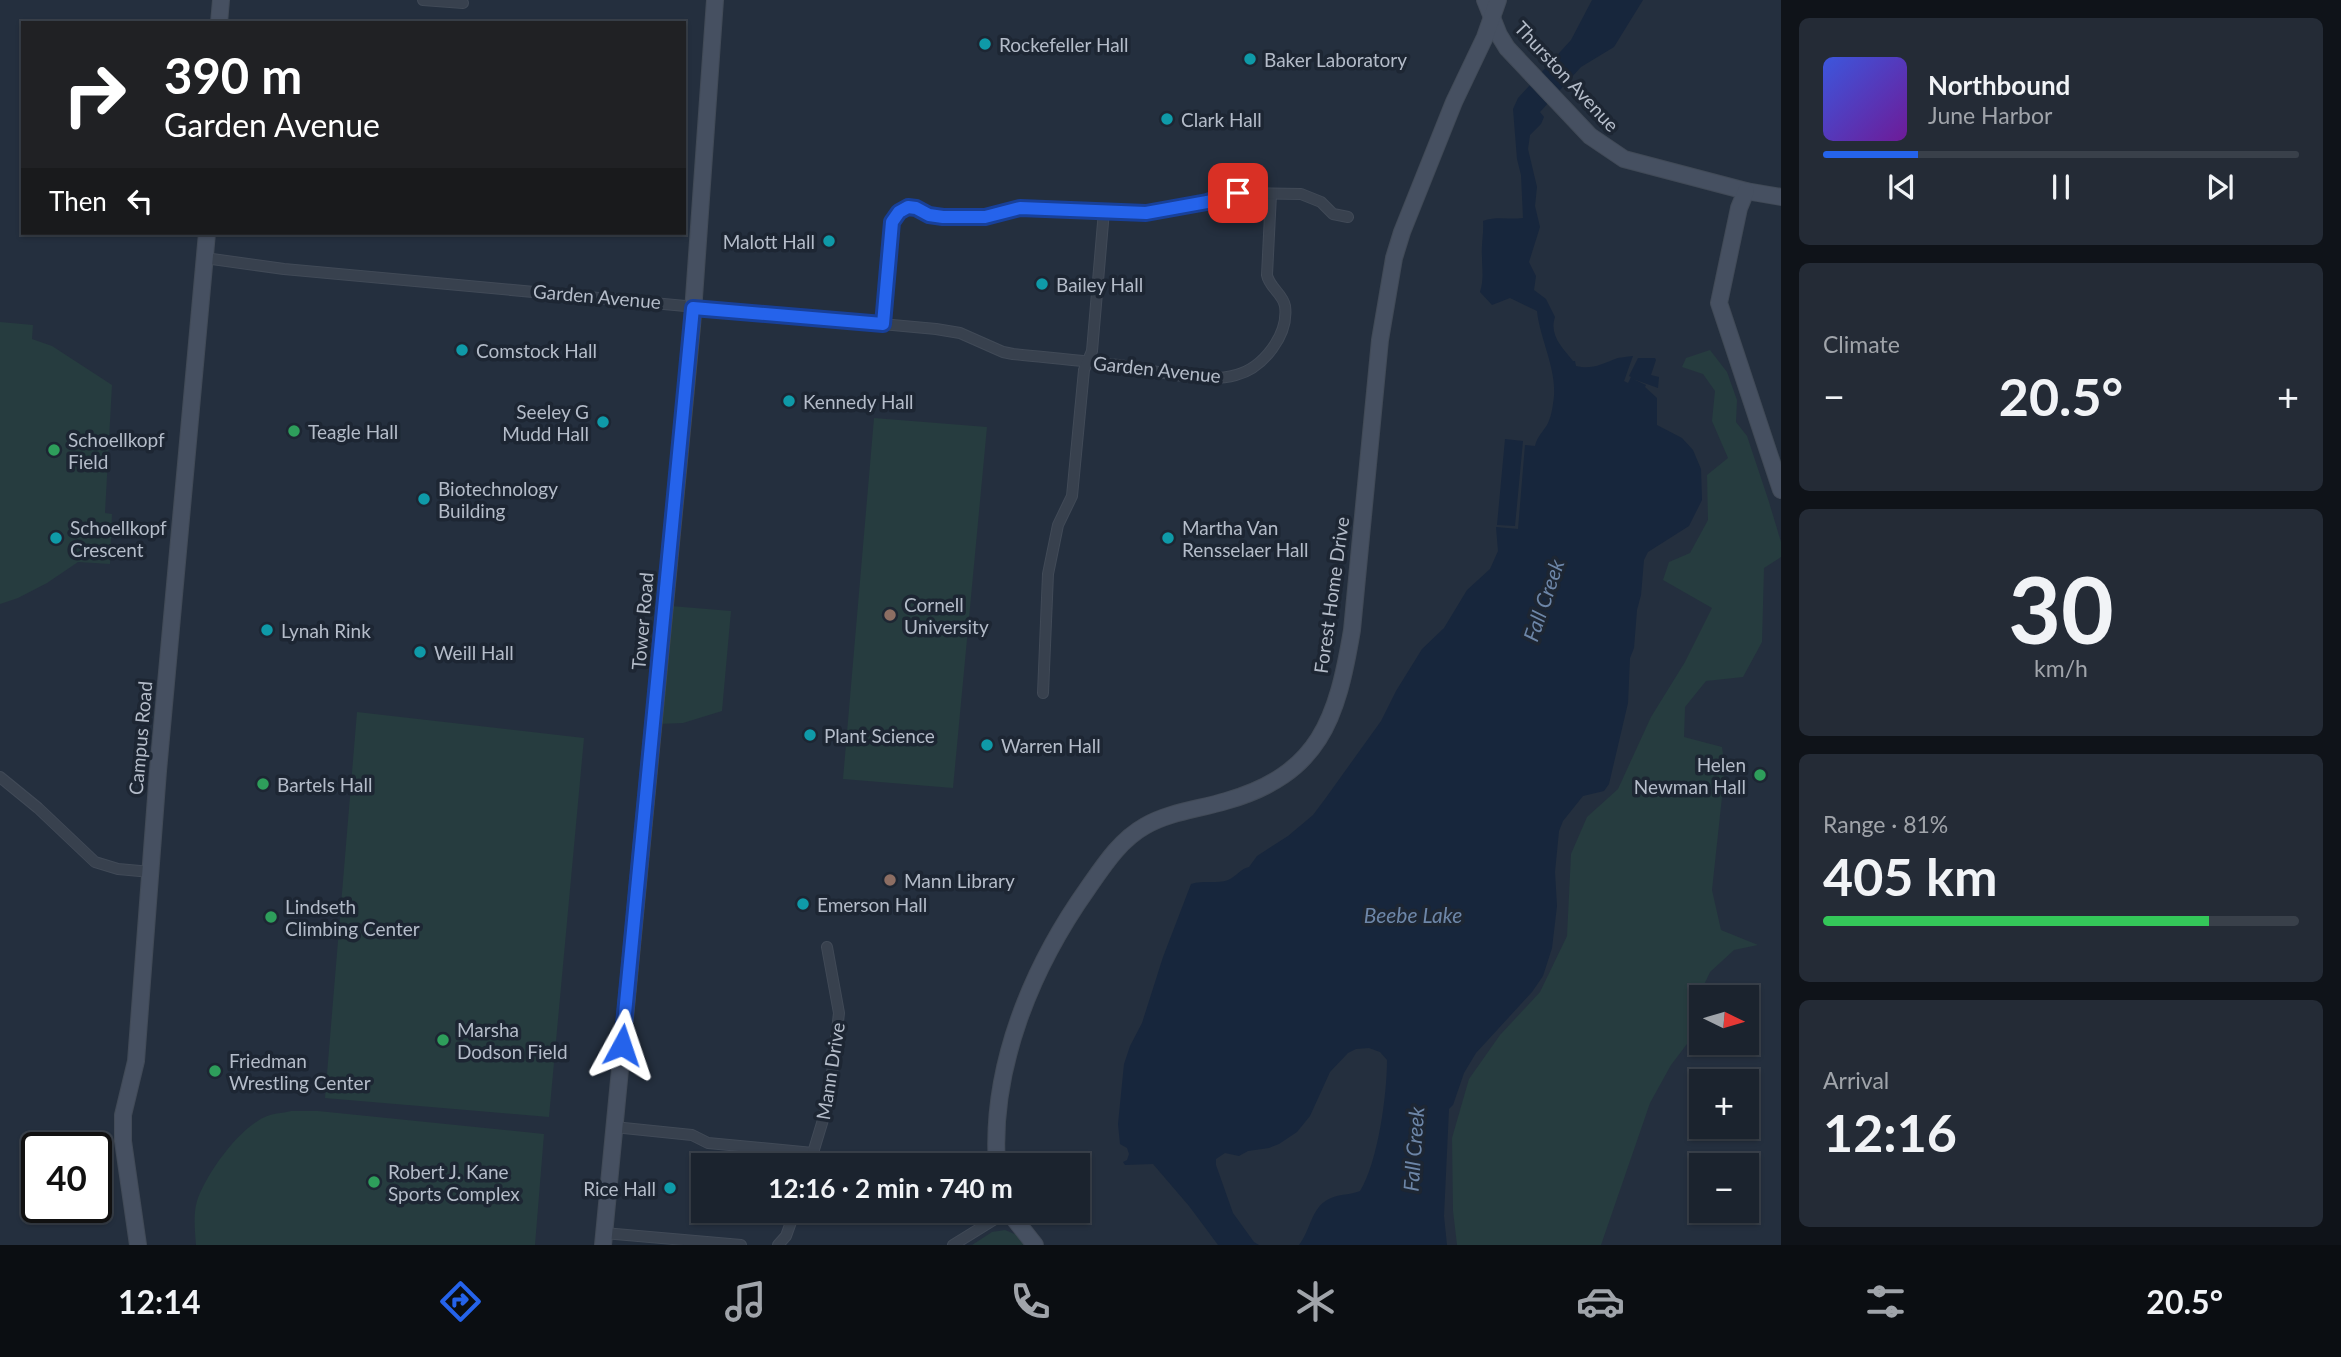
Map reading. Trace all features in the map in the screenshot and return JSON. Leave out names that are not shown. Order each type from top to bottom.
[{"type":"street","points":[[219,21],[220,0]]},
{"type":"street","points":[[424,0],[463,3]]},
{"type":"street","name":"Tower Road","points":[[604,1239],[693,308],[715,0]]},
{"type":"street","name":"Thurston Avenue","points":[[1485,0],[1500,39],[1602,146],[1624,159],[1746,191],[1781,197]]},
{"type":"street","name":"Forest Home Drive","points":[[996,1153],[1001,1091],[1028,992],[1070,914],[1110,858],[1144,827],[1160,819],[1240,797],[1289,773],[1313,748],[1332,712],[1343,676],[1352,630],[1380,341],[1394,258],[1454,102],[1498,0]]},
{"type":"street","points":[[1746,191],[1719,303],[1781,490]]},
{"type":"street","points":[[883,324],[891,225],[894,217],[904,208],[912,207],[929,215],[953,217],[985,217],[1015,208],[1157,212],[1234,194],[1271,194],[1308,195],[1321,202],[1333,214],[1348,217]]},
{"type":"street","name":"Garden Avenue","points":[[205,258],[284,269],[883,324],[960,333],[1013,354],[1217,377],[1235,376],[1261,361],[1275,343],[1285,317],[1283,300],[1266,275],[1271,194]]},
{"type":"street","points":[[1043,693],[1048,575],[1058,526],[1072,496],[1084,370],[1092,351],[1104,211]]},
{"type":"street","name":"Campus Road","points":[[138,1245],[122,1122],[136,1061],[158,771],[207,235]]},
{"type":"street","points":[[0,777],[38,808],[95,862],[118,869],[151,872]]},
{"type":"street","name":"Mann Drive","points":[[813,1153],[828,1100],[839,1013],[827,947]]},
{"type":"street","points":[[614,1127],[692,1135],[708,1143],[813,1153]]},
{"type":"street","points":[[778,1245],[786,1236],[791,1223]]},
{"type":"street","points":[[953,1245],[989,1223]]},
{"type":"street","points":[[1018,1223],[1035,1245]]},
{"type":"street","points":[[604,1239],[741,1245]]},
{"type":"green space","name":"Schoellkopf Field","points":[[0,322],[33,325],[32,339],[52,346],[112,385],[105,513],[112,514],[110,564],[78,562],[47,583],[0,604]]},
{"type":"green space","points":[[1710,350],[1727,372],[1737,400],[1736,422],[1747,436],[1781,542],[1781,557],[1764,568],[1762,642],[1743,677],[1706,681],[1685,707],[1684,737],[1722,747],[1725,769],[1712,890],[1721,930],[1758,945],[1734,950],[1710,972],[1704,985],[1689,985],[1689,1041],[1671,1065],[1650,1103],[1601,1245],[1457,1245],[1453,1211],[1452,1138],[1469,1079],[1500,1035],[1540,992],[1567,936],[1571,854],[1587,817],[1618,789],[1651,717],[1685,662],[1712,608],[1663,580],[1669,562],[1690,553],[1708,520],[1707,475],[1728,458],[1712,421],[1715,391],[1703,374],[1682,367],[1686,358]]},
{"type":"green space","points":[[874,418],[987,427],[953,788],[843,779]]},
{"type":"green space","points":[[671,606],[731,611],[722,711],[683,723],[659,724]]},
{"type":"green space","points":[[357,712],[584,738],[549,1117],[325,1098]]},
{"type":"green space","name":"Robert J. Kane Sports Complex","points":[[291,1111],[318,1111],[544,1134],[535,1245],[196,1245],[197,1201],[216,1164],[237,1139],[259,1120]]},
{"type":"green space","points":[[1005,1230],[1019,1236],[1027,1245],[972,1245],[992,1232]]},
{"type":"water","name":"Beebe Lake","points":[[1592,0],[1643,0],[1614,47],[1581,67],[1540,112],[1544,117],[1541,124],[1530,135],[1528,149],[1537,187],[1535,206],[1540,227],[1529,262],[1536,276],[1534,290],[1546,299],[1555,317],[1555,335],[1576,366],[1592,367],[1617,358],[1633,356],[1624,381],[1628,383],[1638,358],[1655,358],[1651,375],[1659,377],[1658,388],[1633,379],[1646,385],[1657,398],[1657,425],[1682,438],[1693,450],[1701,469],[1702,500],[1689,526],[1648,552],[1644,560],[1634,648],[1630,658],[1628,703],[1609,784],[1604,791],[1583,796],[1563,821],[1559,831],[1555,872],[1557,906],[1552,948],[1543,976],[1532,992],[1476,1053],[1464,1073],[1453,1105],[1449,1109],[1444,1216],[1447,1245],[1299,1245],[1319,1207],[1331,1198],[1360,1191],[1372,1163],[1383,1109],[1387,1060],[1380,1052],[1369,1048],[1348,1053],[1330,1072],[1310,1116],[1297,1132],[1269,1148],[1248,1151],[1239,1156],[1225,1153],[1216,1159],[1233,1213],[1259,1245],[1218,1245],[1153,1164],[1125,1165],[1123,1162],[1129,1154],[1127,1148],[1120,1144],[1118,1124],[1124,1064],[1142,1023],[1163,957],[1191,884],[1231,878],[1249,867],[1257,856],[1288,836],[1313,815],[1381,721],[1422,649],[1444,628],[1467,590],[1490,569],[1498,551],[1496,527],[1518,529],[1525,445],[1535,446],[1548,423],[1553,406],[1554,385],[1537,311],[1510,298],[1492,305],[1480,292],[1483,221],[1523,218],[1513,109],[1518,98],[1571,40]]},
{"type":"water","points":[[1505,439],[1523,441],[1515,526],[1497,525]]},
{"type":"place","name":"Rockefeller Hall","points":[[985,44]]},
{"type":"place","name":"Baker Laboratory","points":[[1250,59]]},
{"type":"place","name":"Clark Hall","points":[[1167,119]]},
{"type":"place","name":"Malott Hall","points":[[829,241]]},
{"type":"place","name":"Bailey Hall","points":[[1042,284]]},
{"type":"place","name":"Comstock Hall","points":[[462,350]]},
{"type":"place","name":"Kennedy Hall","points":[[789,401]]},
{"type":"place","name":"Seeley G Mudd Hall","points":[[603,422]]},
{"type":"place","name":"Teagle Hall","points":[[294,431]]},
{"type":"place","name":"Schoellkopf Field","points":[[54,450]]},
{"type":"place","name":"Biotechnology Building","points":[[424,499]]},
{"type":"place","name":"Schoellkopf Crescent","points":[[56,538]]},
{"type":"place","name":"Martha Van Rensselaer Hall","points":[[1168,538]]},
{"type":"place","name":"Cornell University","points":[[890,615]]},
{"type":"place","name":"Lynah Rink","points":[[267,630]]},
{"type":"place","name":"Weill Hall","points":[[420,652]]},
{"type":"place","name":"Plant Science","points":[[810,735]]},
{"type":"place","name":"Warren Hall","points":[[987,745]]},
{"type":"place","name":"Helen Newman Hall","points":[[1760,775]]},
{"type":"place","name":"Bartels Hall","points":[[263,784]]},
{"type":"place","name":"Mann Library","points":[[890,880]]},
{"type":"place","name":"Emerson Hall","points":[[803,904]]},
{"type":"place","name":"Lindseth Climbing Center","points":[[271,917]]},
{"type":"place","name":"Marsha Dodson Field","points":[[443,1040]]},
{"type":"place","name":"Friedman Wrestling Center","points":[[215,1071]]},
{"type":"place","name":"Robert J. Kane Sports Complex","points":[[374,1182]]},
{"type":"place","name":"Rice Hall","points":[[670,1188]]},
{"type":"route","points":[[622,1045],[693,308],[883,324],[892,222],[899,212],[908,207],[943,217],[985,217],[1010,209],[1028,207],[1146,213],[1207,202],[1238,193]]},
{"type":"water label","name":"Fall Creek","points":[[1543,600]]},
{"type":"water label","name":"Fall Creek","points":[[1413,1149]]}]
